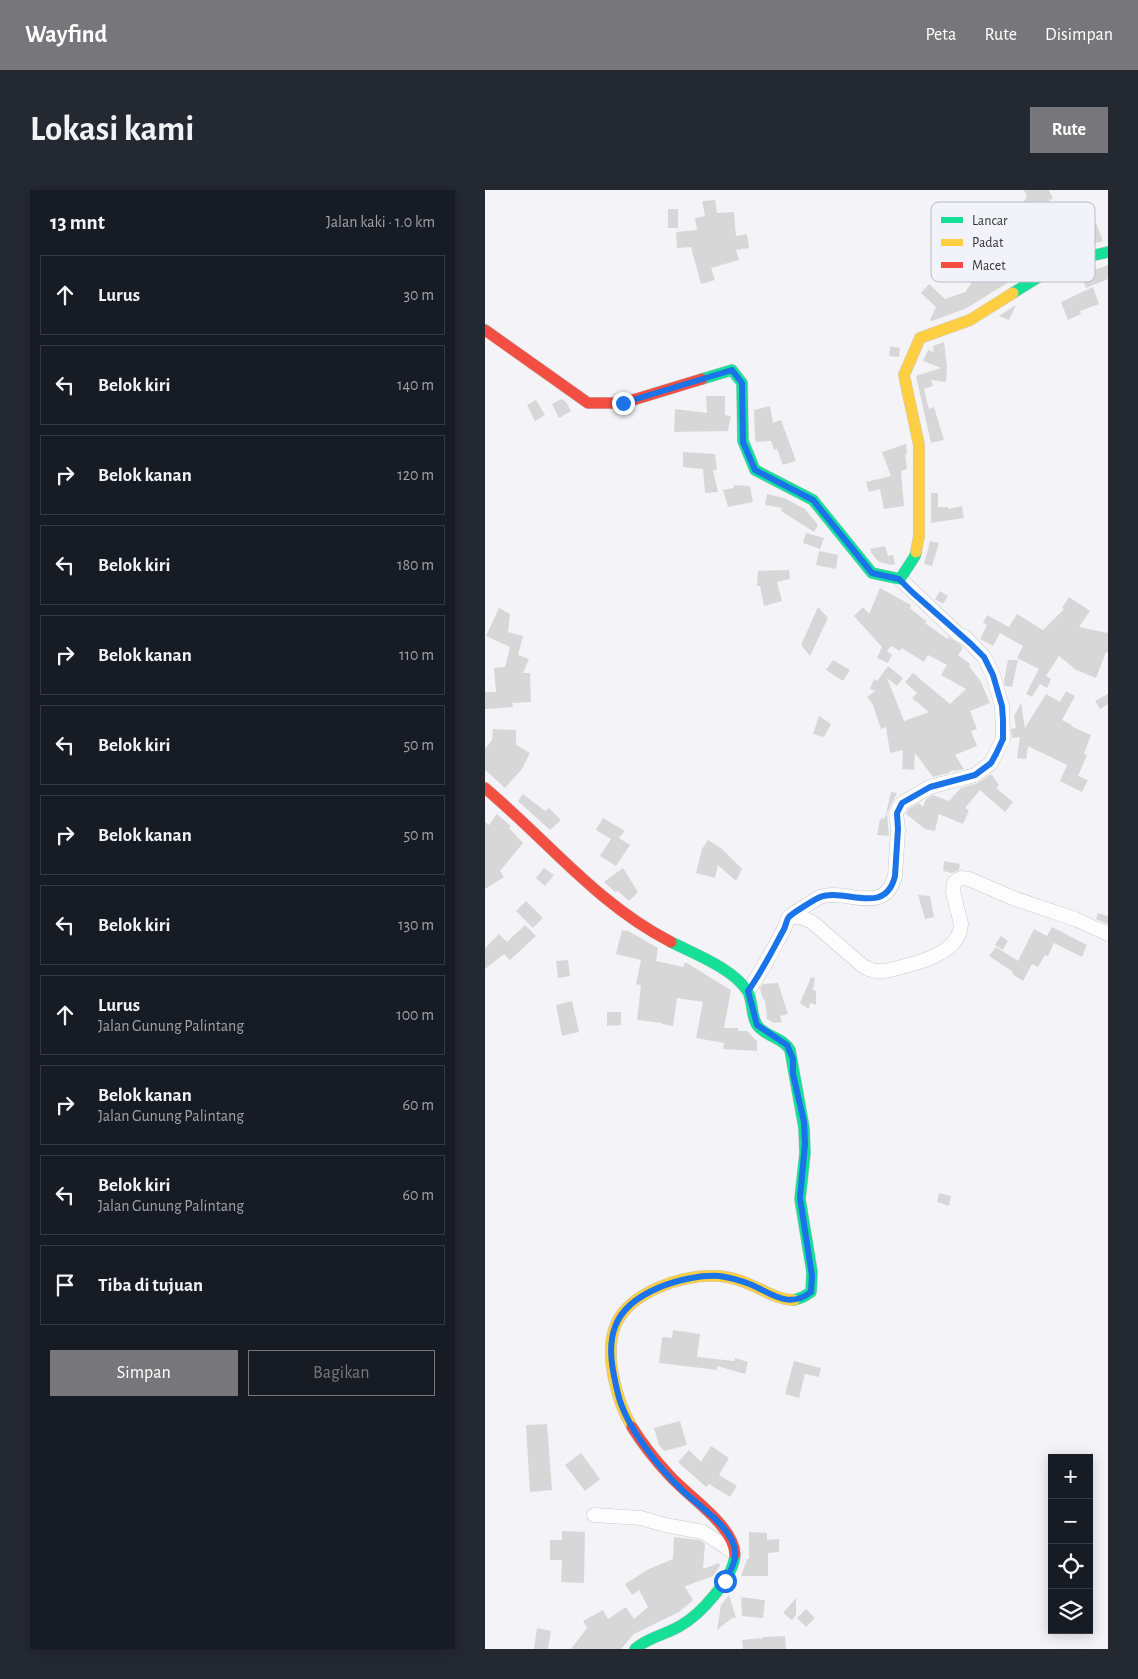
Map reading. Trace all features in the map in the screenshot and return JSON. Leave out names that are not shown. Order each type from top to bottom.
[{"type":"street","points":[[1095,255],[1108,252]]},
{"type":"street","points":[[899,579],[915,556],[919,536],[919,445],[904,375],[920,338],[970,320],[1031,282]]},
{"type":"street","points":[[485,330],[588,403],[623,403],[732,370],[742,383],[743,442],[755,470],[813,500],[872,573],[899,579],[984,657],[993,675],[999,695],[1003,720],[1003,739],[991,763],[975,775],[930,787],[902,803],[897,813],[898,829],[893,883],[883,894],[870,899],[827,895],[817,899],[789,917],[784,930],[748,991]]},
{"type":"street","points":[[485,788],[505,804],[619,911],[652,933],[717,966],[741,982],[748,991],[757,1025],[787,1045],[793,1059],[793,1074],[801,1104],[804,1129],[804,1172],[800,1198],[812,1276],[811,1292],[800,1298],[789,1300],[776,1298],[750,1285],[719,1276],[691,1278],[669,1283],[646,1293],[623,1312],[615,1325],[611,1341],[615,1378],[625,1414],[665,1472],[711,1516],[722,1524],[730,1535],[735,1547],[733,1567],[725,1581],[705,1605],[685,1623],[649,1639],[635,1649]]},
{"type":"street","points":[[789,917],[801,917],[812,922],[863,966],[879,971],[919,963],[933,957],[955,940],[961,930],[961,924],[953,888],[957,880],[962,878],[1075,919],[1108,934]]},
{"type":"street","points":[[594,1515],[641,1518],[665,1525],[703,1532],[735,1553]]},
{"type":"building","points":[[1024,190],[1049,190],[1053,199],[1049,200],[1050,202],[1023,202],[1027,197]]},
{"type":"building","points":[[715,200],[717,213],[734,212],[736,236],[747,234],[749,248],[736,250],[739,260],[711,268],[715,280],[701,284],[691,247],[677,248],[676,232],[697,230],[695,218],[705,216],[702,201]]},
{"type":"building","points":[[668,209],[678,209],[678,228],[668,228]]},
{"type":"building","points":[[1095,223],[1096,223],[1103,241],[1095,243]]},
{"type":"building","points":[[1108,265],[1108,279],[1086,288],[1084,282],[1095,282],[1095,270]]},
{"type":"building","points":[[972,282],[1009,282],[965,309],[932,321],[930,320],[936,307],[921,293],[929,284],[945,299],[965,292]]},
{"type":"building","points":[[1093,287],[1099,304],[1080,311],[1081,314],[1068,320],[1061,302]]},
{"type":"building","points":[[1016,305],[1009,320],[999,316]]},
{"type":"building","points":[[944,342],[947,367],[946,382],[931,380],[933,386],[924,389],[929,409],[934,407],[944,440],[931,443],[916,376],[941,368],[923,361],[928,350],[934,352],[933,346]]},
{"type":"building","points":[[890,346],[900,348],[899,357],[889,356]]},
{"type":"building","points":[[706,396],[725,396],[725,415],[731,416],[728,431],[674,432],[675,409],[707,413]]},
{"type":"building","points":[[562,399],[571,411],[559,418],[552,404]]},
{"type":"building","points":[[536,400],[545,415],[535,421],[527,405]]},
{"type":"building","points":[[770,406],[773,423],[781,420],[796,461],[783,465],[777,449],[774,450],[771,441],[756,442],[754,410]]},
{"type":"building","points":[[906,444],[907,469],[901,471],[904,506],[884,509],[880,489],[869,492],[866,482],[891,476],[882,452]]},
{"type":"building","points":[[683,452],[715,454],[717,470],[713,470],[718,492],[705,493],[703,469],[683,467]]},
{"type":"building","points":[[735,485],[750,486],[753,502],[728,507],[723,490],[733,488]]},
{"type":"building","points":[[931,493],[938,493],[938,507],[948,507],[948,509],[962,506],[964,518],[931,523]]},
{"type":"building","points":[[767,494],[784,498],[805,509],[818,525],[814,532],[781,511],[782,508],[765,505]]},
{"type":"building","points":[[806,533],[824,538],[820,549],[803,543]]},
{"type":"building","points":[[930,541],[939,543],[932,566],[924,564]]},
{"type":"building","points":[[885,546],[888,556],[893,555],[895,564],[879,562],[870,549]]},
{"type":"building","points":[[819,551],[838,555],[836,569],[816,565]]},
{"type":"building","points":[[789,570],[790,579],[777,582],[782,601],[764,606],[760,586],[757,586],[758,571]]},
{"type":"building","points":[[880,588],[911,605],[910,608],[927,622],[925,623],[947,639],[948,637],[960,644],[963,648],[958,655],[970,664],[969,666],[981,682],[990,703],[970,711],[977,729],[971,731],[977,746],[955,755],[964,769],[953,770],[933,777],[915,753],[914,770],[902,769],[903,750],[890,753],[886,727],[881,729],[873,705],[867,697],[875,691],[870,689],[874,679],[877,681],[888,666],[903,678],[897,686],[887,678],[904,721],[929,712],[912,698],[917,693],[905,682],[913,673],[950,704],[966,689],[941,675],[947,665],[928,655],[924,662],[902,648],[900,651],[891,646],[887,651],[892,655],[888,663],[877,658],[882,647],[854,616],[863,607],[869,614]]},
{"type":"building","points":[[940,591],[948,596],[943,604],[935,599]]},
{"type":"building","points":[[1069,597],[1090,611],[1079,627],[1108,633],[1108,652],[1106,652],[1096,678],[1076,670],[1059,656],[1046,676],[1051,679],[1047,688],[1040,684],[1032,697],[1026,694],[1039,669],[1017,658],[1023,646],[1000,633],[993,646],[980,639],[987,625],[983,623],[987,615],[1009,627],[1017,614],[1043,630],[1064,609],[1062,608]]},
{"type":"building","points":[[818,607],[828,618],[810,656],[801,645]]},
{"type":"building","points":[[499,608],[510,614],[508,632],[523,636],[518,655],[529,659],[523,673],[530,673],[531,702],[512,703],[513,707],[485,709],[485,692],[496,692],[494,668],[505,667],[510,647],[486,636]]},
{"type":"building","points":[[833,660],[850,670],[843,681],[826,670]]},
{"type":"building","points":[[1008,660],[1018,660],[1012,687],[1005,686],[1004,680]]},
{"type":"building","points":[[1066,691],[1075,696],[1062,720],[1091,735],[1084,754],[1087,755],[1078,776],[1088,780],[1082,792],[1060,781],[1067,765],[1028,746],[1026,759],[1017,758],[1020,737],[1012,738],[1011,729],[1016,728],[1014,716],[1021,703],[1025,728],[1046,694],[1060,702]]},
{"type":"building","points":[[1108,694],[1108,704],[1100,709],[1095,701]]},
{"type":"building","points":[[819,716],[831,724],[824,737],[813,734]]},
{"type":"building","points":[[493,729],[516,730],[516,745],[530,753],[522,769],[505,788],[485,770],[485,749],[492,740]]},
{"type":"building","points":[[991,774],[999,785],[996,788],[1013,802],[1005,812],[980,790],[965,808],[969,810],[963,824],[939,814],[935,831],[925,829],[906,814],[908,809],[919,803],[923,807],[926,799],[933,795],[949,801],[961,788],[978,783]]},
{"type":"building","points":[[891,792],[897,793],[887,813],[889,836],[877,835],[880,819],[885,818]]},
{"type":"building","points":[[523,794],[545,811],[549,808],[561,820],[550,830],[518,801]]},
{"type":"building","points":[[497,814],[511,826],[509,828],[523,843],[500,871],[504,877],[485,889],[485,822],[489,825]]},
{"type":"building","points":[[603,818],[625,831],[619,838],[630,845],[616,866],[600,856],[611,839],[596,830]]},
{"type":"building","points":[[708,840],[722,849],[742,869],[736,881],[718,865],[715,878],[696,873],[702,849]]},
{"type":"building","points":[[944,861],[960,864],[959,870],[952,873],[943,871]]},
{"type":"building","points":[[544,868],[554,875],[545,886],[536,878]]},
{"type":"building","points":[[623,868],[638,892],[629,901],[604,882]]},
{"type":"building","points":[[918,895],[930,896],[934,917],[925,919]]},
{"type":"building","points":[[526,901],[543,918],[533,928],[516,911]]},
{"type":"building","points":[[1098,913],[1108,916],[1108,924],[1096,919]]},
{"type":"building","points":[[525,925],[536,936],[510,960],[504,954],[485,969],[485,948],[499,934],[507,942]]},
{"type":"building","points":[[1052,927],[1087,945],[1082,957],[1054,943],[1048,956],[1045,955],[1038,967],[1032,964],[1023,981],[989,956],[996,947],[1018,961],[1034,929],[1047,936]]},
{"type":"building","points":[[622,930],[628,931],[658,948],[656,961],[684,967],[684,963],[687,963],[731,990],[724,1028],[738,1028],[738,1031],[747,1031],[757,1041],[757,1051],[723,1049],[724,1043],[696,1038],[703,1002],[677,998],[673,1026],[637,1020],[641,985],[636,984],[641,960],[616,954]]},
{"type":"building","points":[[1001,936],[1008,941],[1003,950],[995,945]]},
{"type":"building","points":[[568,960],[570,976],[558,978],[556,961]]},
{"type":"building","points":[[811,977],[815,978],[813,990],[816,991],[816,1005],[810,1003],[809,1009],[800,1003]]},
{"type":"building","points":[[778,983],[788,1014],[780,1016],[782,1022],[774,1023],[767,1019],[765,1000],[760,989],[763,984]]},
{"type":"building","points":[[572,1001],[579,1032],[562,1036],[556,1005]]},
{"type":"building","points":[[607,1012],[621,1012],[621,1025],[607,1026]]},
{"type":"building","points":[[939,1193],[951,1196],[949,1206],[937,1202]]},
{"type":"building","points":[[673,1330],[700,1334],[697,1357],[734,1361],[735,1358],[748,1362],[745,1374],[717,1366],[717,1370],[659,1363],[662,1337],[672,1338]]},
{"type":"building","points":[[794,1361],[821,1368],[819,1377],[805,1374],[799,1398],[785,1394]]},
{"type":"building","points":[[680,1421],[687,1445],[664,1451],[659,1445],[654,1428]]},
{"type":"building","points":[[547,1424],[552,1490],[530,1492],[526,1425]]},
{"type":"building","points":[[711,1446],[729,1458],[719,1475],[737,1486],[730,1497],[709,1484],[706,1487],[678,1462],[689,1450],[701,1462]]},
{"type":"building","points":[[581,1453],[600,1479],[585,1491],[565,1465]]},
{"type":"building","points":[[562,1531],[585,1532],[584,1583],[561,1582],[562,1560],[550,1560],[550,1540],[562,1540]]},
{"type":"building","points":[[749,1532],[767,1533],[767,1540],[779,1539],[779,1552],[768,1553],[768,1576],[741,1576],[747,1559],[749,1559]]},
{"type":"building","points":[[674,1537],[700,1540],[705,1544],[703,1569],[719,1563],[720,1566],[713,1576],[683,1587],[685,1587],[693,1600],[679,1612],[634,1634],[621,1649],[571,1649],[587,1628],[583,1621],[603,1610],[608,1619],[626,1607],[634,1619],[648,1607],[639,1590],[632,1595],[625,1584],[649,1569],[673,1559]]},
{"type":"building","points":[[729,1595],[736,1618],[732,1618],[717,1630],[721,1605]]},
{"type":"building","points":[[741,1597],[765,1600],[763,1618],[742,1616]]},
{"type":"building","points":[[796,1598],[796,1615],[792,1620],[783,1613]]},
{"type":"building","points":[[806,1609],[815,1618],[806,1627],[797,1618]]},
{"type":"building","points":[[537,1628],[551,1631],[548,1649],[534,1649]]},
{"type":"building","points":[[785,1636],[786,1649],[743,1649],[742,1640],[761,1638],[761,1640],[763,1637]]},
{"type":"traffic: fast","points":[[1095,255],[1108,252]]},
{"type":"traffic: fast","points":[[1013,293],[1031,282]]},
{"type":"traffic: fast","points":[[702,379],[732,370],[742,383],[743,441],[755,470],[813,500],[872,573],[900,579],[916,552]]},
{"type":"traffic: fast","points":[[671,942],[724,969],[742,984],[751,1000],[757,1025],[760,1029],[783,1042],[790,1050],[804,1128],[805,1153],[800,1199],[812,1272],[811,1292],[794,1300]]},
{"type":"traffic: fast","points":[[635,1649],[645,1642],[680,1626],[706,1605],[729,1574],[735,1554]]},
{"type":"traffic: slow","points":[[916,552],[919,536],[919,445],[904,375],[920,338],[970,320],[1013,293]]},
{"type":"traffic: slow","points":[[632,1427],[621,1404],[613,1377],[611,1349],[612,1336],[616,1324],[623,1312],[633,1302],[660,1287],[704,1276],[735,1279],[777,1297],[794,1300]]},
{"type":"traffic: jam","points":[[485,330],[588,403],[623,403],[702,379]]},
{"type":"traffic: jam","points":[[485,788],[596,891],[644,927],[671,942]]},
{"type":"traffic: jam","points":[[632,1427],[665,1470],[719,1522],[727,1533],[735,1554]]},
{"type":"route","points":[[623,403],[732,370],[742,383],[743,442],[755,470],[813,500],[872,573],[899,579],[958,634],[965,638],[984,657],[993,675],[1002,706],[1003,739],[991,763],[985,769],[964,780],[930,787],[902,803],[897,813],[898,829],[895,876],[888,890],[870,899],[827,895],[817,899],[789,917],[784,930],[748,991],[757,1025],[787,1045],[793,1059],[793,1074],[804,1122],[804,1172],[800,1198],[812,1276],[811,1292],[806,1296],[789,1300],[776,1298],[750,1285],[719,1276],[691,1278],[669,1283],[646,1293],[623,1312],[615,1325],[611,1341],[612,1361],[619,1397],[625,1414],[665,1472],[682,1490],[722,1524],[730,1535],[735,1547],[735,1560],[725,1581]]}]
